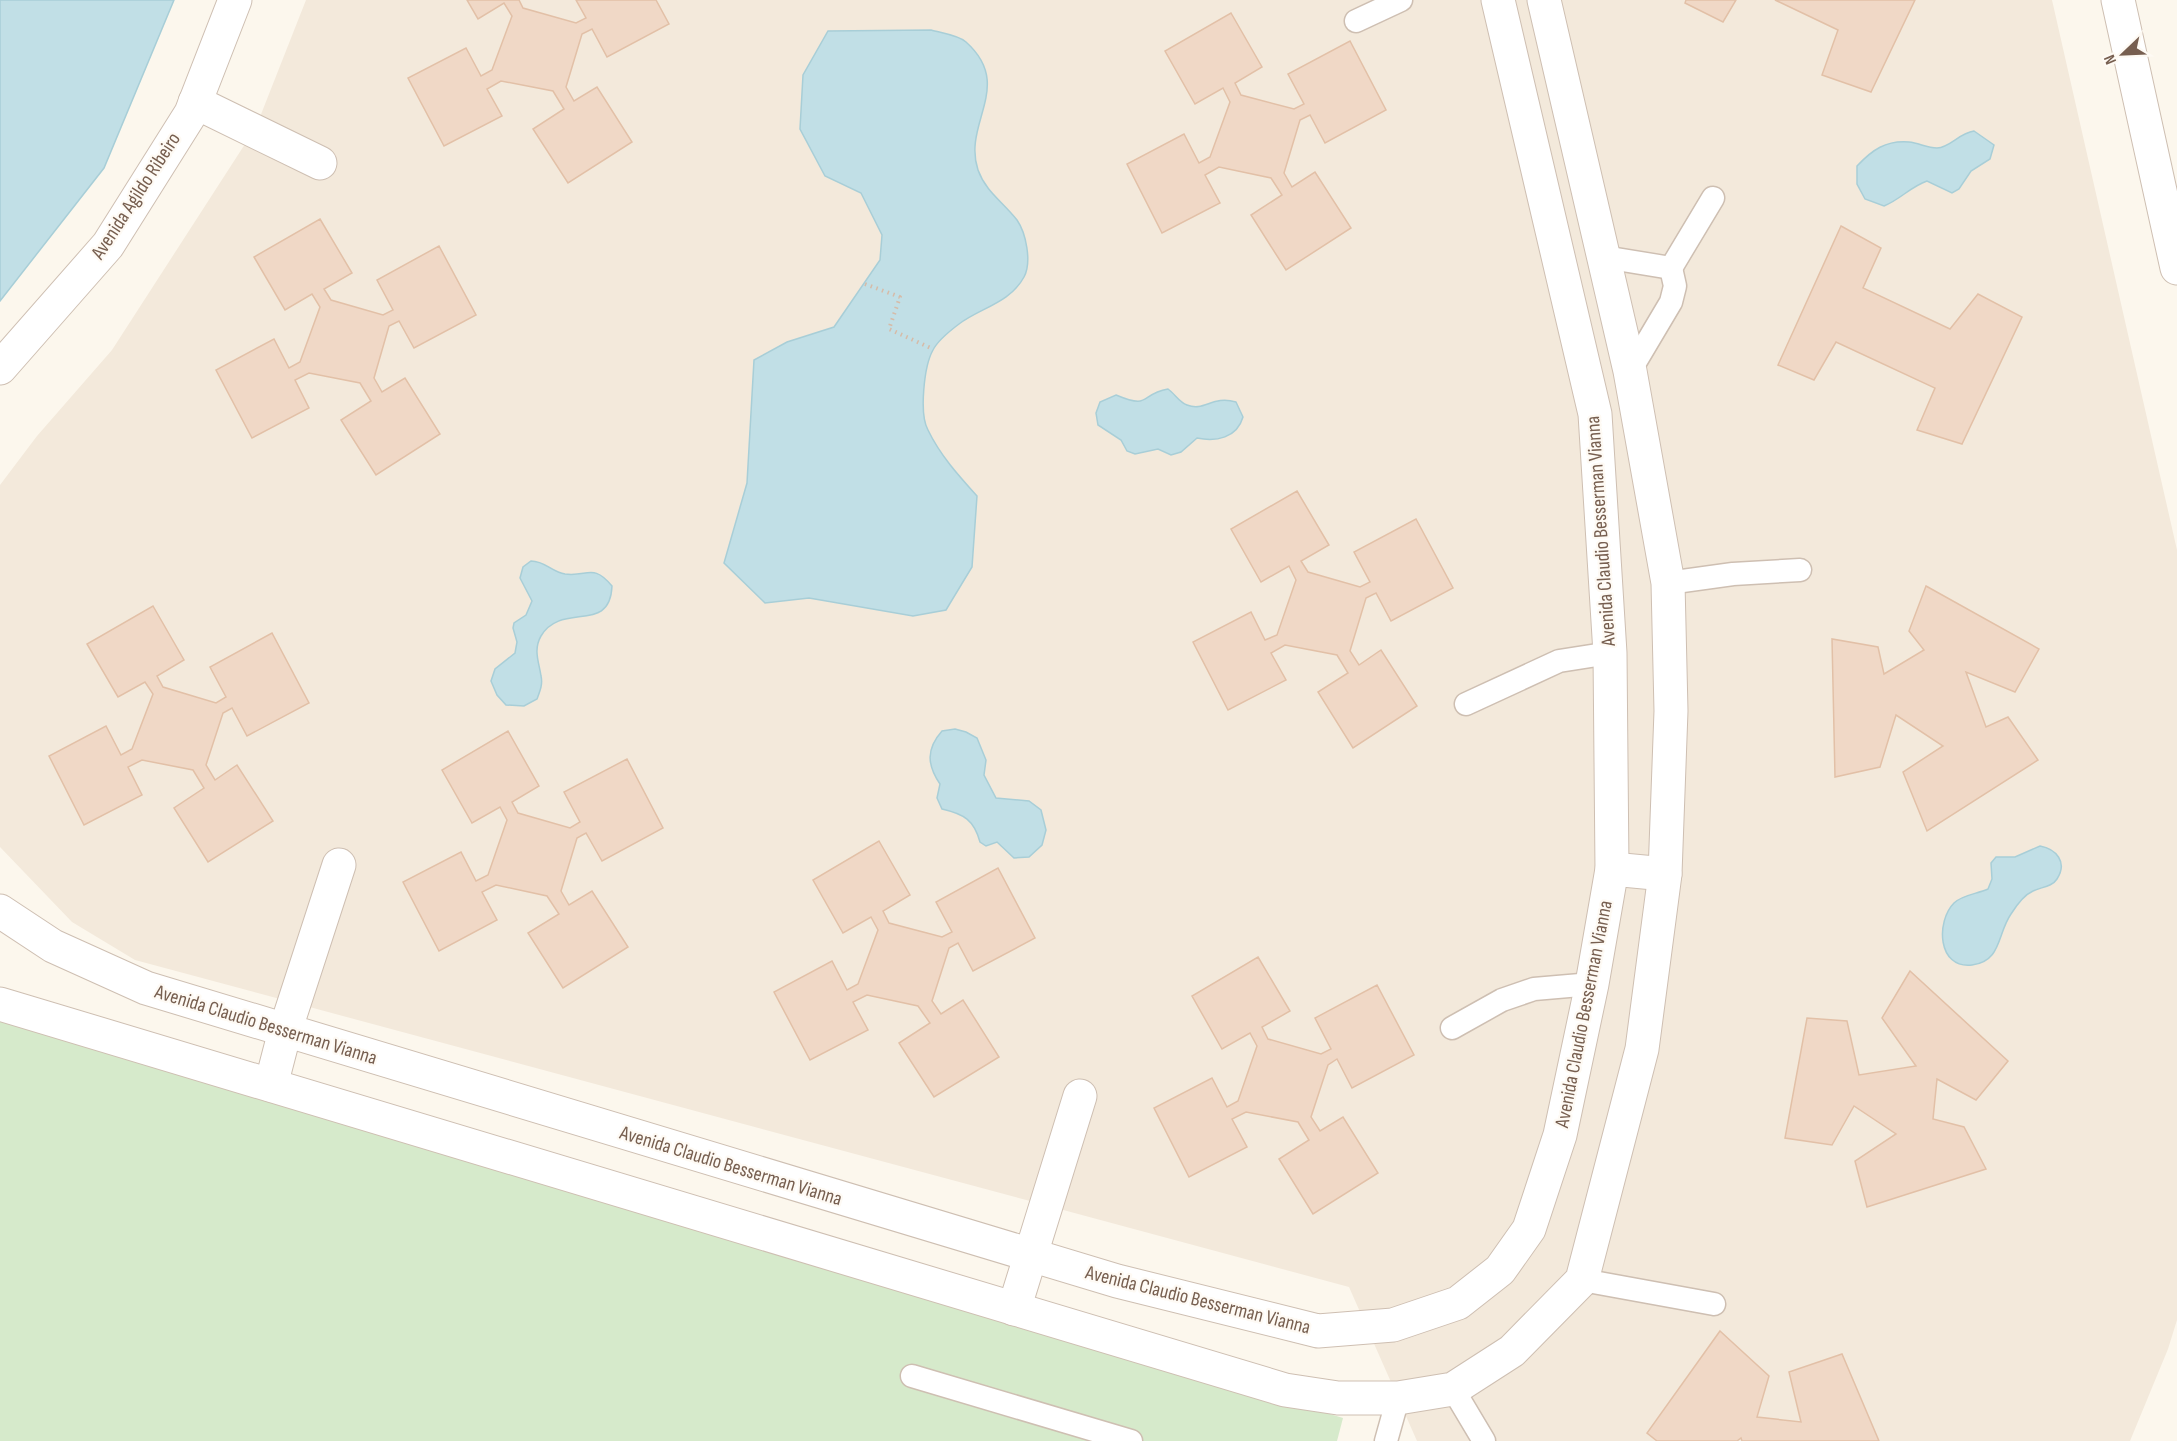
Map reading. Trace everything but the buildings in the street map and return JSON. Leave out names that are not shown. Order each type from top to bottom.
[{"type":"street","name":"Avenida Agildo Ribeiro","points":[[0,368],[108,245],[195,102],[236,0]]},
{"type":"street","points":[[2118,0],[2177,268]]},
{"type":"street","points":[[0,1004],[1284,1390],[1338,1398],[1398,1398],[1452,1389],[1512,1351],[1582,1280],[1642,1049],[1665,874],[1671,711],[1668,583],[1630,371],[1544,1],[1499,7]]},
{"type":"street","name":"Avenida Claudio Besserman Vianna","points":[[0,911],[53,946],[146,988],[1116,1281],[1318,1331],[1393,1325],[1458,1304],[1500,1270],[1529,1229],[1560,1135],[1592,984],[1612,869],[1610,654],[1595,414],[1499,7]]},
{"type":"street","points":[[195,102],[320,163]]},
{"type":"street","points":[[271,1085],[285,1031],[339,865]]},
{"type":"street","points":[[1612,869],[1665,874]]},
{"type":"street","points":[[1014,1309],[1080,1096]]},
{"type":"lane","points":[[1356,21],[1401,0]]},
{"type":"lane","points":[[1630,371],[1671,302],[1675,286],[1671,268],[1713,198]]},
{"type":"lane","points":[[1604,257],[1654,263],[1671,268]]},
{"type":"lane","points":[[1668,583],[1732,574],[1800,570]]},
{"type":"lane","points":[[1466,704],[1559,661],[1610,654]]},
{"type":"lane","points":[[1452,1028],[1502,1000],[1534,989],[1592,984]]},
{"type":"lane","points":[[1582,1280],[1714,1304]]},
{"type":"lane","points":[[912,1376],[1131,1441]]},
{"type":"lane","points":[[1452,1389],[1484,1441]]},
{"type":"lane","points":[[1386,1441],[1398,1398]]},
{"type":"path","points":[[865,284],[900,297],[889,329],[933,349]]},
{"type":"shaded area","points":[[306,0],[2052,0],[2177,550],[2177,1320],[2168,1349],[2130,1441],[1417,1441],[1349,1287],[135,960],[72,922],[0,847],[0,485],[37,436],[112,350],[256,127]]},
{"type":"green space","points":[[0,1008],[1343,1418],[1337,1441],[0,1441]]},
{"type":"water","points":[[0,0],[174,0],[104,168],[0,301]]},
{"type":"water","points":[[931,30],[963,40],[980,58],[986,74],[987,89],[976,136],[975,153],[978,170],[990,191],[1017,220],[1025,240],[1028,256],[1024,277],[1011,293],[967,318],[938,343],[930,357],[925,378],[923,402],[928,430],[944,456],[977,496],[972,567],[946,610],[913,616],[809,598],[765,603],[724,563],[747,483],[754,360],[787,342],[834,327],[880,260],[882,235],[861,193],[825,176],[800,129],[803,75],[828,31]]},
{"type":"water","points":[[1974,131],[1994,145],[1990,159],[1971,171],[1959,189],[1952,193],[1927,181],[1884,206],[1865,199],[1857,184],[1857,166],[1880,147],[1901,142],[1937,148]]},
{"type":"water","points":[[1168,389],[1182,402],[1193,407],[1221,400],[1236,402],[1243,417],[1240,424],[1236,430],[1225,437],[1197,438],[1181,452],[1171,455],[1158,449],[1135,454],[1127,451],[1121,440],[1098,425],[1096,413],[1100,402],[1116,395],[1141,401],[1159,391]]},
{"type":"water","points":[[531,561],[565,574],[595,573],[612,586],[609,601],[603,610],[594,614],[561,620],[550,626],[541,636],[537,646],[537,656],[542,682],[537,699],[524,706],[506,705],[497,695],[491,681],[495,669],[515,653],[517,642],[514,623],[526,615],[532,601],[520,578],[523,567]]},
{"type":"water","points":[[955,729],[977,738],[986,760],[984,775],[996,798],[1029,801],[1041,810],[1046,830],[1042,845],[1029,857],[1014,858],[997,842],[986,846],[980,842],[975,828],[967,819],[942,809],[937,798],[940,784],[930,757],[933,744],[942,731]]},
{"type":"water","points":[[2040,846],[2051,850],[2059,857],[2061,867],[2055,882],[2030,893],[2020,901],[2007,922],[1998,946],[1989,958],[1972,965],[1960,964],[1952,960],[1946,952],[1943,932],[1944,921],[1954,903],[1965,896],[1988,889],[1992,879],[1991,863],[1996,857],[2015,857]]}]
